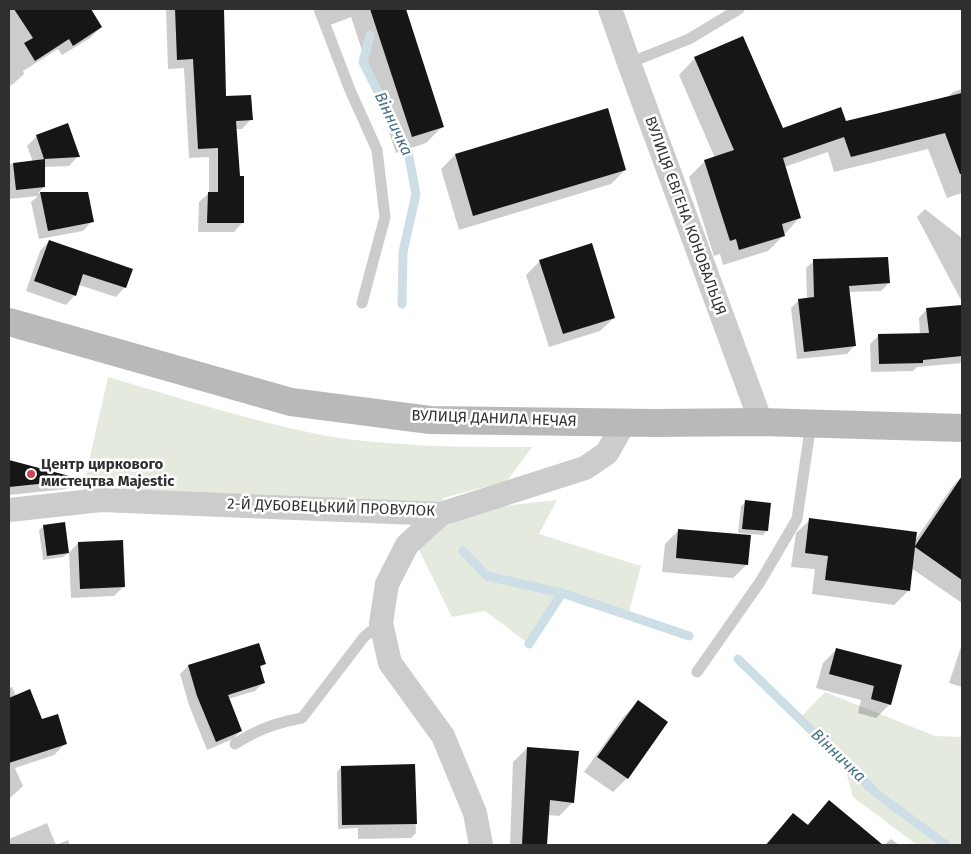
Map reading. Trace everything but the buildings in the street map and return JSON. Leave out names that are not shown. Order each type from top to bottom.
[{"type":"main road","name":"ВУЛИЦЯ ДАНИЛА НЕЧАЯ","points":[[9,322],[291,402],[430,420],[624,423],[761,422],[962,428]]},
{"type":"street","name":"ВУЛИЦЯ ЄВГЕНА КОНОВАЛЬЦЯ","points":[[610,9],[628,63],[761,422]]},
{"type":"street","name":"2-Й ДУБОВЕЦЬКИЙ ПРОВУЛОК","points":[[9,510],[101,500],[441,514],[585,468],[607,453],[624,423]]},
{"type":"street","points":[[441,514],[407,545],[387,584],[381,623],[390,663],[443,736],[475,813],[481,845]]},
{"type":"lane","points":[[319,9],[350,90],[377,150],[385,217],[362,302]]},
{"type":"lane","points":[[628,63],[689,40],[739,9]]},
{"type":"lane","points":[[697,672],[760,582],[797,519],[812,423]]},
{"type":"lane","points":[[235,744],[252,733],[277,722],[302,718],[364,637],[381,623]]},
{"type":"shaded area","points":[[108,377],[244,417],[327,436],[404,444],[532,447],[507,481],[443,498],[441,514],[80,501]]},
{"type":"shaded area","points":[[557,500],[539,534],[641,566],[628,616],[562,593],[529,644],[485,611],[452,617],[419,550],[438,531],[466,516],[511,505]]},
{"type":"shaded area","points":[[825,692],[935,736],[962,737],[962,845],[917,845],[853,797],[843,761],[800,718]]},
{"type":"waterway","name":"Вінничка","points":[[370,35],[363,62],[408,152],[416,194],[403,252],[402,304]]},
{"type":"waterway","name":"Вінничка","points":[[463,551],[487,576],[562,593],[689,636]]},
{"type":"waterway","points":[[529,644],[562,593]]},
{"type":"waterway","name":"Вінничка","points":[[738,659],[876,793],[946,845]]},
{"type":"place","name":"Центр циркового мистецтва Majestic","points":[[31,474]]}]
